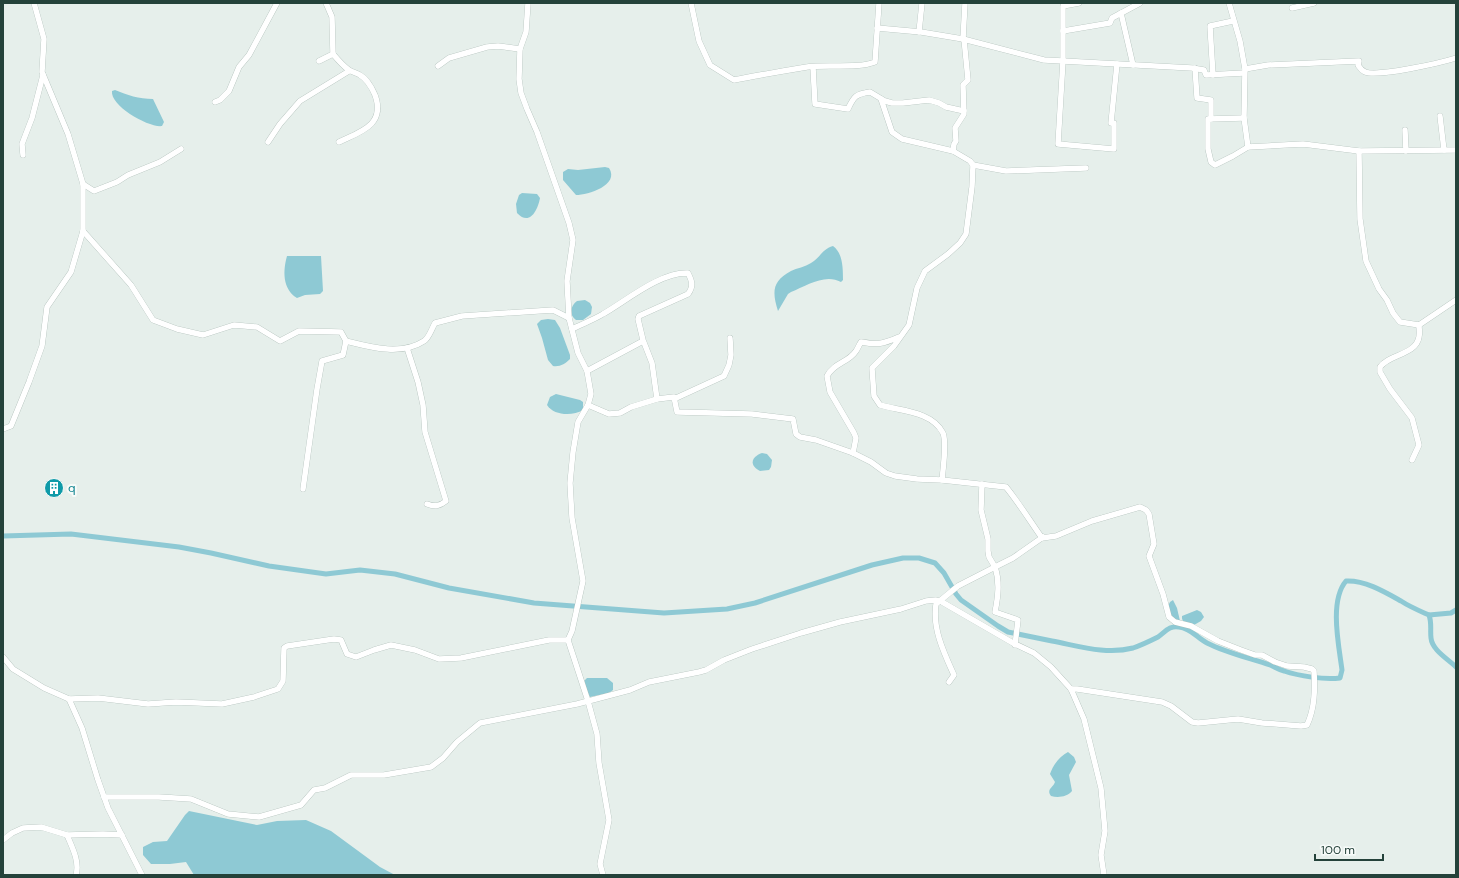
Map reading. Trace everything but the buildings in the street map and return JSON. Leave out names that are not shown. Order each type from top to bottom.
[{"type":"street","points":[[23,155],[22,144],[32,118],[43,75],[44,39],[34,3]]},
{"type":"street","points":[[215,102],[220,100],[229,91],[239,67],[249,56],[277,3]]},
{"type":"street","points":[[326,3],[332,17],[334,54],[349,71],[360,75],[371,87],[378,103],[377,115],[374,122],[367,128],[339,142]]},
{"type":"street","points":[[528,3],[526,32],[520,49],[519,79],[523,99],[537,132],[569,223],[573,240],[567,281],[569,318],[578,353],[587,371],[591,394],[588,405],[578,422],[570,483],[572,518],[583,581],[572,631],[568,640],[597,734],[599,764],[609,815],[607,837],[600,864],[603,875]]},
{"type":"street","points":[[691,3],[699,41],[710,65],[734,80],[771,72],[875,62],[879,3]]},
{"type":"street","points":[[918,32],[922,3]]},
{"type":"street","points":[[953,151],[956,141],[955,128],[964,114],[963,85],[968,80],[964,39],[965,3]]},
{"type":"street","points":[[1079,3],[1063,6],[1063,61],[1058,144],[1114,149],[1114,123],[1111,123],[1117,64]]},
{"type":"street","points":[[1063,31],[1110,23],[1112,18],[1140,3]]},
{"type":"street","points":[[1229,3],[1233,21],[1240,40],[1244,71],[1244,118],[1248,147]]},
{"type":"street","points":[[1292,8],[1314,3]]},
{"type":"street","points":[[1121,13],[1133,65]]},
{"type":"street","points":[[1213,75],[1210,26],[1233,21]]},
{"type":"street","points":[[877,28],[964,39],[1044,60],[1195,68],[1204,70],[1206,75],[1244,71],[1268,65],[1359,61],[1358,65],[1362,70],[1368,73],[1380,73],[1436,64],[1456,58]]},
{"type":"street","points":[[438,66],[449,58],[487,47],[498,46],[520,49]]},
{"type":"street","points":[[320,61],[334,54]]},
{"type":"street","points":[[813,67],[816,104],[848,109],[853,98],[859,94],[870,92],[885,101],[892,103],[903,104],[929,100],[946,107],[964,111]]},
{"type":"street","points":[[1195,68],[1197,98],[1211,100],[1211,119]]},
{"type":"street","points":[[268,142],[280,124],[300,101],[349,71]]},
{"type":"street","points":[[3,429],[11,426],[29,382],[42,346],[47,307],[71,272],[82,231],[83,184],[68,134],[43,75]]},
{"type":"street","points":[[881,98],[892,132],[902,139],[953,151],[970,161],[973,165],[1006,171],[1086,168]]},
{"type":"street","points":[[1440,116],[1444,150]]},
{"type":"street","points":[[1244,118],[1208,119],[1208,149],[1212,164],[1215,165],[1248,147],[1303,144],[1359,151],[1456,150]]},
{"type":"street","points":[[1406,130],[1406,151]]},
{"type":"street","points":[[83,184],[94,191],[160,162],[181,149]]},
{"type":"street","points":[[1359,151],[1360,219],[1366,261],[1393,314],[1400,322],[1419,324],[1456,300]]},
{"type":"street","points":[[942,480],[944,448],[943,434],[927,418],[880,405],[874,396],[872,368],[894,346],[909,325],[917,288],[925,271],[948,254],[960,243],[966,234],[972,187],[973,165]]},
{"type":"street","points":[[82,231],[132,285],[153,320],[177,329],[203,335],[234,324],[257,327],[280,341],[299,331],[341,332],[346,341],[343,355],[322,361],[304,489]]},
{"type":"street","points":[[572,329],[603,314],[654,283],[681,273],[688,273],[692,281],[692,288],[688,294],[639,316],[638,319],[643,341],[652,362],[657,398]]},
{"type":"street","points":[[346,341],[373,348],[407,348],[425,341],[435,323],[462,316],[552,310],[569,318]]},
{"type":"street","points":[[1412,460],[1419,445],[1412,418],[1390,389],[1380,372],[1380,367],[1384,362],[1412,349],[1419,338],[1419,324]]},
{"type":"street","points":[[853,453],[856,438],[830,392],[827,376],[831,368],[848,359],[856,351],[861,342],[881,344],[900,336]]},
{"type":"street","points":[[588,405],[609,414],[620,414],[631,407],[657,398],[674,397],[674,399],[724,376],[729,365],[731,355],[730,338]]},
{"type":"street","points":[[587,371],[643,341]]},
{"type":"street","points":[[407,348],[418,382],[423,405],[425,432],[446,501],[433,507],[427,504]]},
{"type":"street","points":[[674,399],[677,412],[752,414],[793,419],[796,434],[800,437],[816,440],[853,453],[871,462],[886,473],[895,476],[1006,487],[1042,538],[1043,537]]},
{"type":"street","points":[[982,484],[982,510],[988,539],[989,557],[998,574],[998,598],[995,612],[1018,620],[1016,645]]},
{"type":"street","points":[[949,682],[954,675],[937,629],[935,612],[938,601],[958,586],[1013,558],[1043,537],[1056,536],[1121,512],[1140,507],[1146,510],[1149,514],[1154,544],[1149,556],[1163,594],[1169,617],[1175,622],[1191,626],[1218,641],[1241,650],[1255,655],[1262,655],[1287,666],[1304,667],[1314,671],[1314,696],[1311,717],[1307,725],[1301,726],[1262,724],[1238,719],[1198,723],[1192,722],[1171,706],[1162,702],[1078,689],[1071,690]]},
{"type":"street","points":[[104,797],[159,797],[191,799],[228,814],[260,817],[301,805],[314,790],[325,788],[351,775],[384,775],[431,767],[443,758],[457,742],[480,723],[556,709],[630,690],[649,682],[706,670],[745,651],[801,633],[840,622],[901,609],[918,602],[936,600],[1016,645],[1034,653],[1051,667],[1071,690],[1084,719],[1101,788],[1105,831],[1101,855],[1104,875]]},
{"type":"street","points":[[3,657],[13,669],[38,684],[69,699],[98,698],[148,704],[176,702],[222,704],[254,698],[278,689],[283,682],[284,648],[287,646],[334,639],[341,640],[347,654],[356,657],[392,645],[415,650],[439,659],[461,658],[549,640],[568,640]]},
{"type":"street","points":[[69,699],[82,728],[104,797],[142,875]]},
{"type":"street","points":[[3,840],[12,833],[23,828],[41,827],[67,835],[122,835]]},
{"type":"street","points":[[67,835],[77,863],[78,870],[76,875]]},
{"type":"water","points":[[115,90],[124,94],[153,99],[164,122],[162,126],[156,126],[131,115],[117,103],[113,97],[112,91]]},
{"type":"water","points":[[605,167],[609,168],[611,174],[610,179],[607,184],[595,191],[576,195],[563,180],[563,172],[568,169],[578,170]]},
{"type":"water","points":[[522,193],[537,194],[540,198],[533,215],[526,218],[517,213],[516,204],[519,195]]},
{"type":"water","points":[[833,246],[841,257],[843,280],[841,282],[829,279],[816,281],[791,292],[788,294],[778,311],[774,293],[780,279],[791,271],[811,263],[826,249]]},
{"type":"water","points":[[287,256],[321,256],[323,291],[320,294],[305,295],[297,298],[292,294],[286,284],[284,273]]},
{"type":"water","points":[[585,300],[590,303],[592,307],[591,314],[583,320],[576,320],[571,313],[573,305],[577,301]]},
{"type":"water","points":[[541,320],[555,320],[560,328],[570,355],[570,359],[560,366],[553,366],[548,360],[537,324]]},
{"type":"water","points":[[556,394],[580,400],[583,402],[583,410],[564,414],[550,409],[547,405],[550,397]]},
{"type":"water","points":[[762,453],[767,454],[772,460],[769,470],[760,471],[756,469],[753,464],[754,459]]},
{"type":"water","points":[[1173,600],[1177,608],[1180,621],[1173,620],[1168,606]]},
{"type":"water","points":[[1197,610],[1201,612],[1204,617],[1201,621],[1194,625],[1185,623],[1182,616]]},
{"type":"water","points":[[587,678],[607,678],[613,683],[613,690],[609,693],[590,697],[586,690],[584,681]]},
{"type":"water","points":[[1068,752],[1074,757],[1076,762],[1069,775],[1072,791],[1068,795],[1057,797],[1051,796],[1049,792],[1055,782],[1050,774],[1057,761]]},
{"type":"water","points":[[189,811],[257,825],[277,821],[306,820],[331,831],[380,867],[395,875],[194,875],[186,862],[151,864],[143,855],[143,847],[153,842],[167,841]]},
{"type":"waterway","points":[[3,536],[71,534],[179,547],[269,566],[326,574],[360,570],[395,574],[449,588],[534,603],[664,613],[727,609],[755,603],[872,565],[903,558],[919,558],[935,563],[944,573],[961,600],[1008,632],[1082,647],[1113,651],[1136,647],[1158,637],[1170,628],[1179,627],[1187,629],[1203,641],[1230,653],[1270,665],[1290,673],[1327,678],[1340,678],[1342,670],[1337,637],[1336,612],[1341,590],[1346,581],[1353,581],[1375,587],[1429,615],[1432,642],[1434,646],[1456,667]]},
{"type":"waterway","points":[[1429,615],[1451,613],[1456,610]]},
{"type":"place","name":"q","points":[[54,488]]}]
